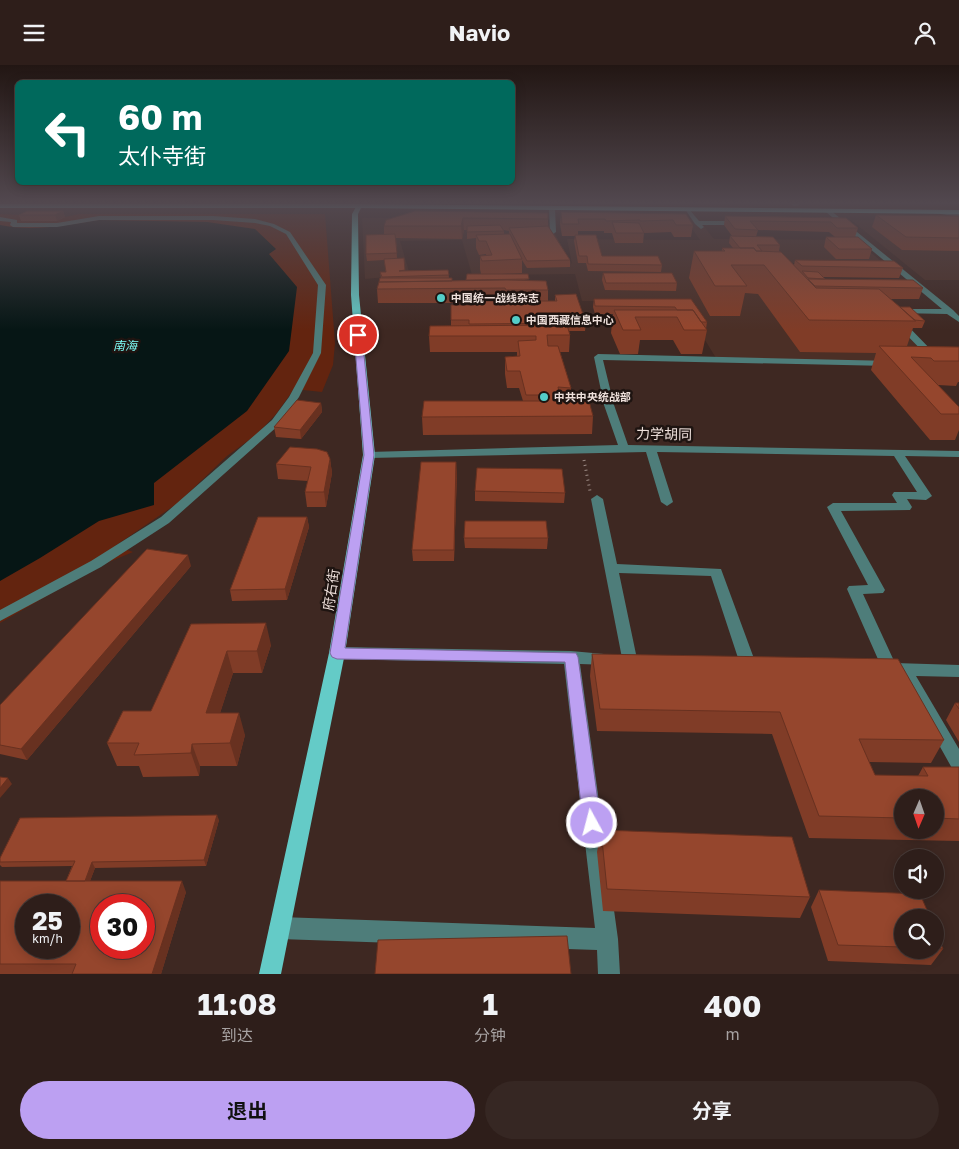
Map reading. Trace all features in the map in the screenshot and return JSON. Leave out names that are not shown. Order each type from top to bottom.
[{"type":"main road","name":"府右街","points":[[270,974],[337,653],[369,455],[354,295],[354,245]]},
{"type":"street","points":[[0,616],[96,564],[165,520],[276,422],[294,397],[317,353],[322,285],[296,245]]},
{"type":"street","points":[[870,245],[959,319]]},
{"type":"street","points":[[930,364],[940,364],[888,311],[950,312]]},
{"type":"street","points":[[624,448],[609,405],[598,357],[901,364]]},
{"type":"street","name":"力学胡同","points":[[369,455],[624,448],[959,454]]},
{"type":"street","points":[[651,449],[667,502]]},
{"type":"street","points":[[897,453],[926,496],[898,495],[906,507],[833,507],[878,590],[854,589],[897,669],[959,765]]},
{"type":"street","points":[[597,499],[629,659]]},
{"type":"street","points":[[611,569],[716,572],[748,664]]},
{"type":"street","points":[[337,653],[649,660]]},
{"type":"street","points":[[571,657],[607,939],[609,974]]},
{"type":"street","points":[[728,663],[766,665]]},
{"type":"street","points":[[871,668],[959,671]]},
{"type":"street","points":[[280,928],[607,939]]},
{"type":"shaded area","name":"南海","points":[[0,245],[327,245],[335,343],[333,365],[322,392],[294,389],[276,414],[256,435],[227,456],[178,503],[115,546],[133,552],[97,567],[0,623]]},
{"type":"shaded area","points":[[363,245],[401,245],[410,275],[365,279]]},
{"type":"shaded area","points":[[464,245],[561,245],[572,264],[568,245],[862,245],[885,264],[778,263],[820,310],[881,310],[936,364],[716,358],[681,301],[582,301],[575,274],[472,275]]},
{"type":"shaded area","points":[[882,245],[959,245],[959,280],[925,280]]},
{"type":"water","name":"南海","points":[[0,245],[272,245],[276,249],[269,254],[297,287],[289,351],[247,411],[154,483],[154,505],[99,521],[0,581]]},
{"type":"building","points":[[366,245],[396,245],[397,253],[366,254]]},
{"type":"building","points":[[488,245],[515,245],[522,259],[482,261],[480,256],[492,255]]},
{"type":"building","points":[[519,245],[561,245],[570,260],[527,261]]},
{"type":"building","points":[[577,245],[599,245],[602,256],[658,256],[662,265],[588,264],[587,256],[579,256]]},
{"type":"building","points":[[738,245],[757,245],[762,251],[756,251],[754,248],[740,248]]},
{"type":"building","points":[[835,245],[868,245],[872,249],[839,249]]},
{"type":"building","points":[[722,248],[754,248],[756,251],[781,252],[816,288],[879,289],[916,321],[809,320],[764,265],[731,265],[747,286],[715,286],[694,251],[725,251]]},
{"type":"building","points":[[404,258],[405,270],[399,271],[448,270],[449,275],[382,277],[380,272],[386,272],[384,259]]},
{"type":"building","points":[[795,260],[894,261],[903,268],[802,266]]},
{"type":"building","points":[[802,271],[818,272],[825,279],[808,278]]},
{"type":"building","points":[[603,273],[672,273],[677,283],[606,283]]},
{"type":"building","points":[[467,274],[528,274],[529,279],[466,280]]},
{"type":"building","points":[[380,278],[452,278],[452,281],[379,282]]},
{"type":"building","points":[[808,279],[913,280],[923,288],[815,286]]},
{"type":"building","points":[[546,281],[548,290],[506,290],[505,288],[377,289],[379,282]]},
{"type":"building","name":"中国西藏信息中心","points":[[576,294],[586,323],[469,324],[469,320],[451,320],[451,305],[469,305],[469,301],[557,301],[555,295]]},
{"type":"building","points":[[594,299],[691,299],[707,322],[701,322],[693,310],[677,310],[675,307],[595,306]]},
{"type":"building","points":[[900,307],[910,307],[925,321],[914,320]]},
{"type":"building","points":[[614,310],[693,310],[707,330],[684,330],[677,317],[635,317],[641,330],[623,330]]},
{"type":"building","points":[[567,325],[570,335],[547,335],[548,346],[558,346],[571,388],[558,387],[561,401],[589,401],[593,416],[422,417],[424,401],[548,401],[546,395],[526,395],[520,371],[507,371],[505,357],[520,356],[518,341],[536,340],[536,336],[429,336],[430,326]]},
{"type":"building","points":[[879,346],[959,347],[959,361],[934,361],[931,358],[911,357],[959,407],[959,414],[941,414]]},
{"type":"building","points":[[297,400],[321,403],[300,430],[274,427]]},
{"type":"building","points":[[290,447],[317,449],[327,452],[330,459],[324,492],[305,492],[311,467],[276,464]]},
{"type":"building","points":[[421,462],[456,462],[454,550],[412,550]]},
{"type":"building","points":[[477,468],[562,469],[565,493],[475,491]]},
{"type":"building","points":[[258,517],[307,517],[285,589],[230,590]]},
{"type":"building","points":[[465,521],[546,521],[548,538],[464,538]]},
{"type":"building","points":[[147,549],[188,555],[21,749],[0,745],[0,705]]},
{"type":"building","points":[[266,623],[257,651],[227,651],[206,713],[239,713],[230,743],[192,744],[191,753],[134,755],[139,743],[107,743],[123,711],[151,711],[191,624]]},
{"type":"building","points":[[592,654],[898,659],[944,740],[859,739],[875,775],[928,776],[923,767],[959,767],[959,819],[944,818],[944,789],[894,789],[894,818],[819,816],[780,712],[600,709]]},
{"type":"building","points":[[0,777],[8,778],[0,788]]},
{"type":"building","points":[[217,815],[204,860],[92,862],[85,881],[66,881],[75,861],[0,862],[0,858],[20,818]]},
{"type":"building","points":[[601,830],[792,837],[810,897],[607,889]]},
{"type":"building","points":[[0,881],[182,881],[152,974],[72,974],[76,964],[0,964]]},
{"type":"building","points":[[819,890],[894,893],[894,899],[922,899],[927,909],[894,909],[894,947],[838,945]]},
{"type":"building","points":[[567,936],[571,974],[375,974],[378,940]]},
{"type":"place","name":"中国统一战线杂志","points":[[441,298]]},
{"type":"place","name":"中国西藏信息中心","points":[[516,320]]},
{"type":"place","name":"中共中央统战部","points":[[544,397]]},
{"type":"route","points":[[358,335],[369,455],[337,653],[571,657],[592,823]]}]
